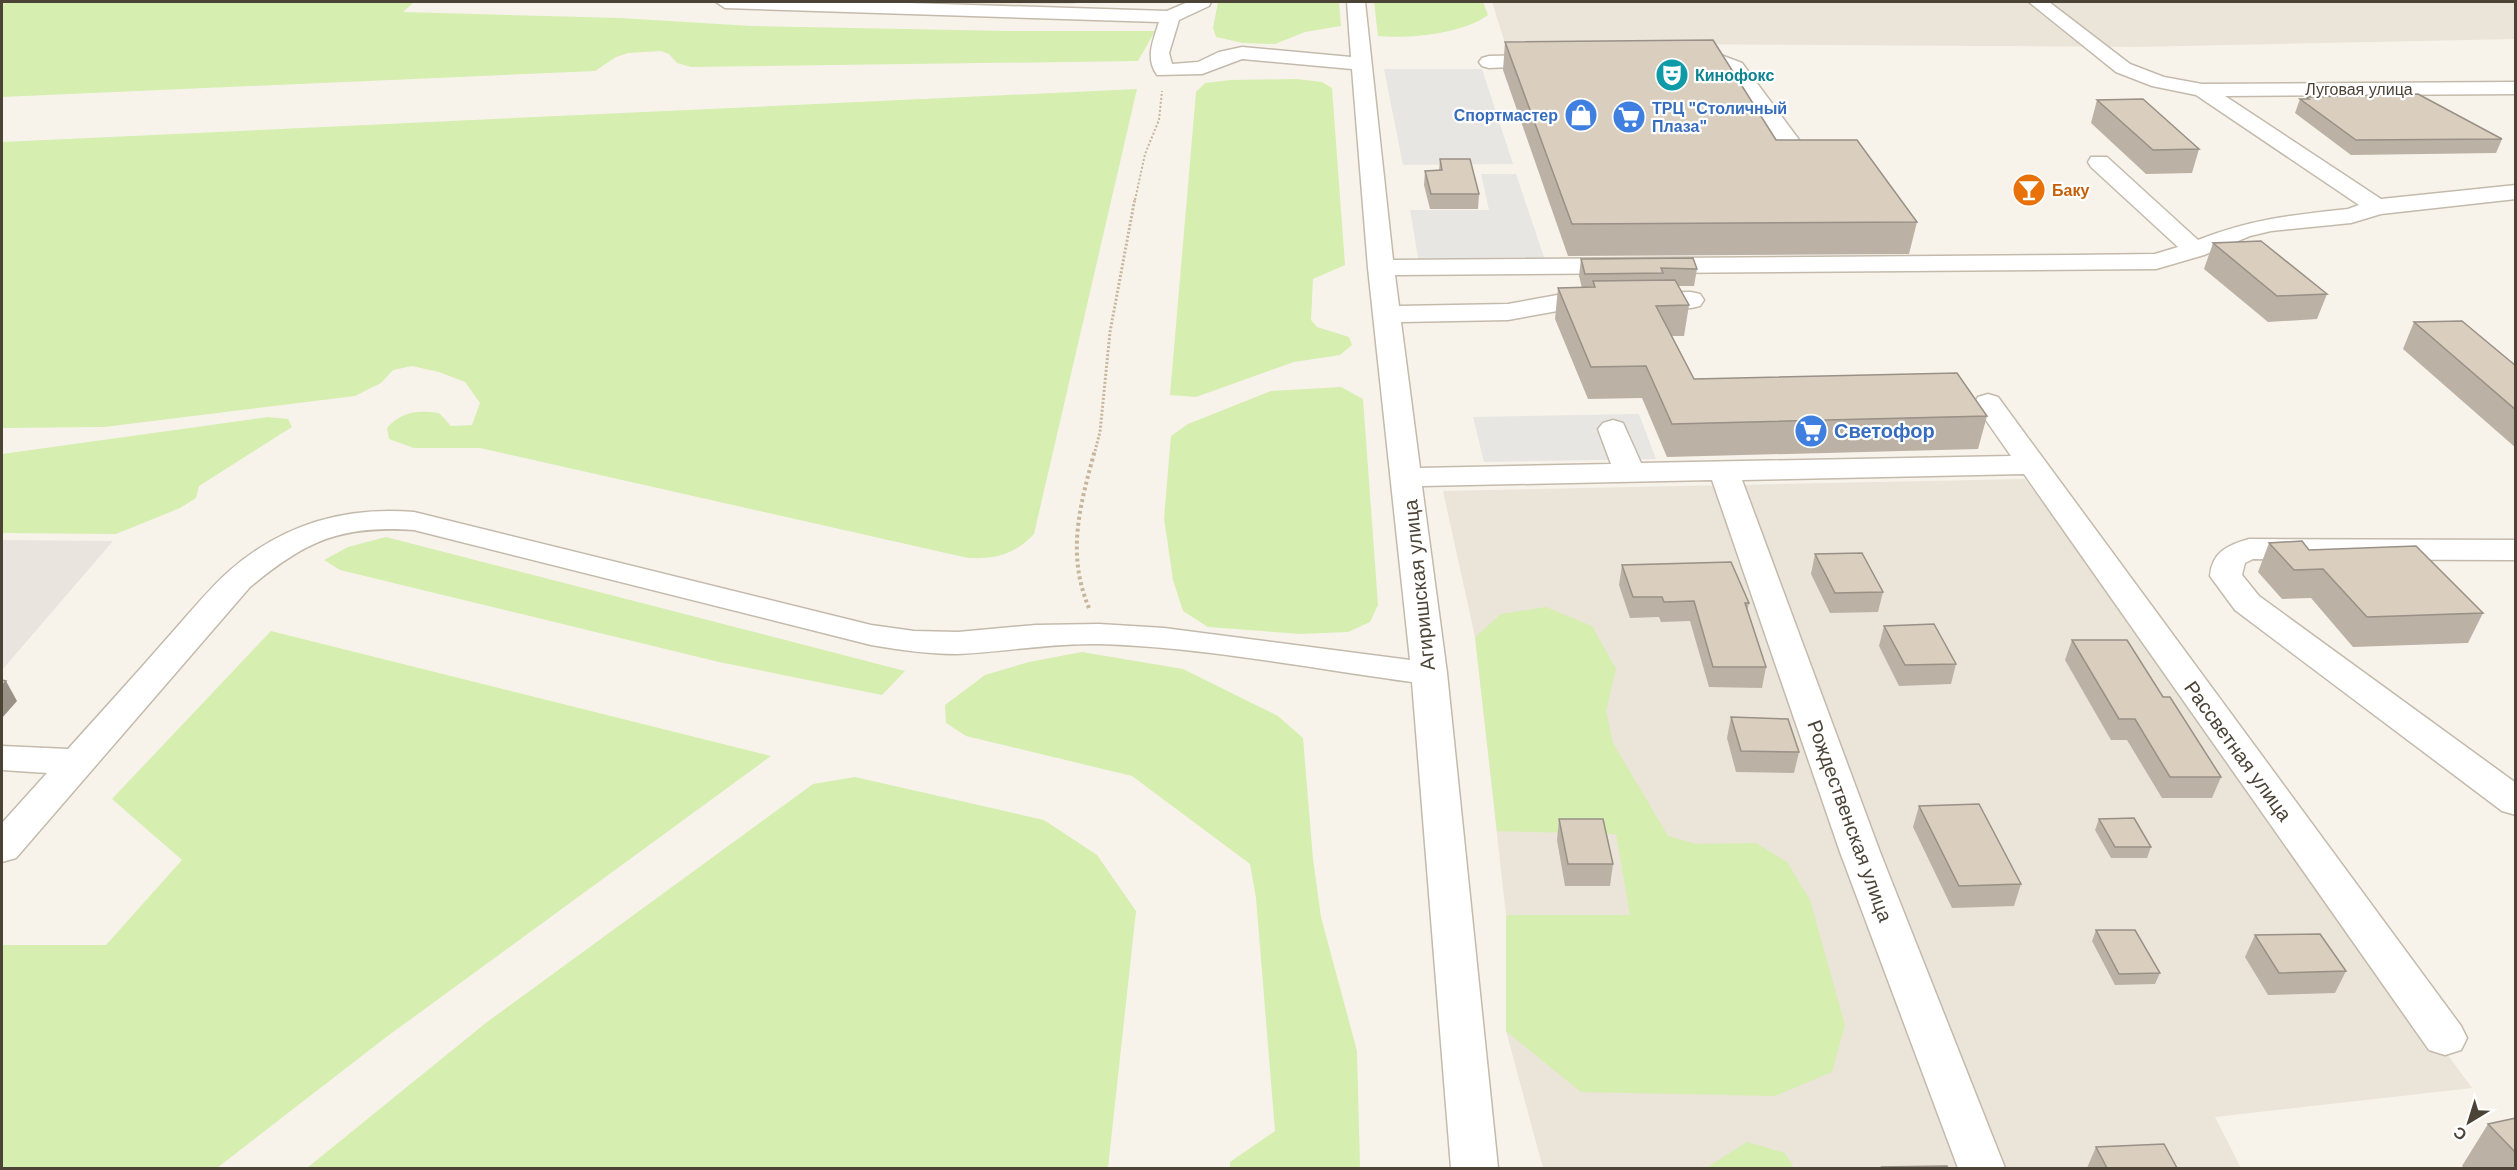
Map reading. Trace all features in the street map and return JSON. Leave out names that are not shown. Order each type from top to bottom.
[{"type":"street","points":[[725,2],[1170,17],[1202,2]]},
{"type":"street","name":"Агиришская улица","points":[[1356,2],[1382,268],[1428,673],[1475,1168]]},
{"type":"street","points":[[2038,2],[2123,68],[2159,82],[2202,90],[2377,207]]},
{"type":"street","points":[[1170,17],[1159,53],[1164,71],[1202,68],[1232,54],[1242,53],[1361,64]]},
{"type":"street","points":[[1659,60],[1706,59],[1735,67],[1797,152]]},
{"type":"street","points":[[1489,62],[1564,61]]},
{"type":"street","name":"Луговая улица","points":[[2202,90],[2516,88]]},
{"type":"street","points":[[2099,162],[2195,250]]},
{"type":"street","points":[[1382,268],[2156,261],[2195,250],[2242,231],[2271,224],[2351,216],[2377,207],[2516,192]]},
{"type":"street","points":[[1387,314],[1508,312],[1563,302],[1691,300]]},
{"type":"street","name":"Рассветная улица","points":[[1988,403],[2030,465],[2445,1038]]},
{"type":"street","points":[[1613,429],[1629,473]]},
{"type":"street","points":[[1407,477],[2030,465]]},
{"type":"street","name":"Рождественская улица","points":[[1724,471],[1860,852],[1982,1168]]},
{"type":"street","points":[[2,848],[238,580],[266,556],[295,539],[327,526],[357,519],[384,518],[414,521],[871,635],[914,642],[958,643],[1036,635],[1099,634],[1164,638],[1428,673]]},
{"type":"street","points":[[2516,550],[2249,549],[2233,554],[2227,563],[2226,576],[2247,603],[2516,802]]},
{"type":"street","points":[[2,758],[79,762]]},
{"type":"path","points":[[1099,634],[1079,584],[1075,541],[1084,489],[1100,432],[1110,332],[1131,221],[1145,154],[1160,120],[1164,71]]},
{"type":"shaded area","points":[[838,2],[1076,2],[1075,4],[966,5]]},
{"type":"shaded area","points":[[1492,2],[2515,2],[2516,39],[2133,47],[1505,43]]},
{"type":"shaded area","points":[[1384,69],[1482,69],[1513,164],[1403,165]]},
{"type":"shaded area","points":[[1481,174],[1516,174],[1546,263],[1419,263],[1410,210],[1489,210]]},
{"type":"shaded area","points":[[1639,414],[1656,459],[1484,462],[1473,417]]},
{"type":"shaded area","points":[[2025,479],[2472,1088],[2215,1117],[2241,1168],[1543,1168],[1506,1031],[1506,915],[1475,637],[1443,491]]},
{"type":"shaded area","points":[[2,540],[113,541],[2,670]]},
{"type":"green space","points":[[2,2],[414,2],[403,12],[620,18],[752,26],[1009,31],[1155,31],[1138,61],[691,67],[677,63],[669,54],[661,51],[628,53],[616,57],[595,71],[2,97]]},
{"type":"green space","points":[[1218,2],[1339,2],[1341,26],[1305,32],[1275,44],[1243,43],[1216,37],[1213,28]]},
{"type":"green space","points":[[1374,2],[1483,2],[1488,15],[1464,27],[1435,34],[1404,37],[1378,36]]},
{"type":"green space","points":[[1297,79],[1322,82],[1332,88],[1345,265],[1313,279],[1311,320],[1317,327],[1349,337],[1352,345],[1340,355],[1294,362],[1196,397],[1170,395],[1196,92],[1205,83],[1230,80]]},
{"type":"green space","points":[[1137,89],[1034,534],[1019,547],[1004,554],[987,558],[968,558],[480,448],[414,448],[389,439],[387,428],[398,418],[410,413],[439,413],[451,426],[472,425],[480,403],[465,382],[439,372],[412,366],[393,370],[381,383],[355,396],[104,427],[2,428],[2,142]]},
{"type":"green space","points":[[1341,387],[1363,399],[1378,605],[1370,622],[1348,632],[1301,634],[1208,627],[1183,611],[1173,580],[1164,518],[1171,436],[1188,424],[1271,391]]},
{"type":"green space","points":[[268,417],[288,419],[292,427],[199,486],[196,498],[180,508],[116,534],[2,533],[2,454]]},
{"type":"green space","points":[[386,537],[905,671],[882,695],[719,662],[340,570],[324,560],[348,547]]},
{"type":"green space","points":[[1546,607],[1592,626],[1616,669],[1606,711],[1613,743],[1668,836],[1696,844],[1756,843],[1787,862],[1810,900],[1845,1025],[1832,1072],[1775,1096],[1581,1092],[1506,1031],[1506,915],[1630,915],[1616,834],[1497,831],[1475,637],[1501,614]]},
{"type":"green space","points":[[271,631],[771,756],[385,1038],[217,1168],[2,1168],[2,945],[106,945],[182,860],[112,799]]},
{"type":"green space","points":[[1082,652],[1183,669],[1278,716],[1303,738],[1313,859],[1321,917],[1357,1051],[1360,1168],[1230,1168],[1230,1162],[1275,1131],[1256,898],[1250,864],[1132,776],[966,736],[946,723],[945,705],[985,675],[1029,662]]},
{"type":"green space","points":[[855,777],[1044,820],[1097,855],[1136,911],[1108,1168],[307,1168],[487,1022],[813,784]]},
{"type":"green space","points":[[1747,1142],[1785,1153],[1794,1168],[1706,1168]]},
{"type":"building","name":"ТРЦ \"Столичный Плаза\"","points":[[1713,40],[1776,140],[1857,140],[1917,222],[1572,224],[1505,42]]},
{"type":"building","points":[[2418,94],[2502,139],[2356,140],[2300,99],[2309,99],[2307,97]]},
{"type":"building","points":[[2143,99],[2199,149],[2153,150],[2097,100]]},
{"type":"building","points":[[1440,159],[1470,159],[1479,194],[1431,194],[1425,171],[1442,170]]},
{"type":"building","points":[[2261,241],[2327,294],[2277,296],[2213,243]]},
{"type":"building","points":[[1693,258],[1697,269],[1661,268],[1663,273],[1585,274],[1581,259]]},
{"type":"building","points":[[1675,280],[1689,305],[1656,306],[1694,379],[1957,373],[1987,416],[1672,424],[1646,366],[1591,367],[1558,288],[1595,287],[1593,281]]},
{"type":"building","points":[[2462,321],[2516,366],[2516,410],[2414,322]]},
{"type":"building","points":[[2302,541],[2309,550],[2416,546],[2483,613],[2367,617],[2323,569],[2294,570],[2269,543]]},
{"type":"building","points":[[1862,553],[1883,592],[1835,593],[1815,554]]},
{"type":"building","points":[[1731,562],[1749,603],[1745,603],[1766,667],[1713,667],[1694,601],[1664,602],[1662,597],[1633,597],[1622,565]]},
{"type":"building","points":[[1934,624],[1956,664],[1905,665],[1884,626]]},
{"type":"building","points":[[2072,640],[2127,640],[2163,697],[2170,697],[2221,777],[2170,777],[2135,719],[2119,719]]},
{"type":"building","points":[[1731,717],[1788,719],[1799,752],[1741,751]]},
{"type":"building","points":[[1979,804],[2021,884],[1959,886],[1919,806]]},
{"type":"building","points":[[2134,818],[2151,847],[2115,847],[2099,819]]},
{"type":"building","points":[[1559,819],[1603,819],[1613,864],[1568,864]]},
{"type":"building","points":[[2096,930],[2135,930],[2160,973],[2119,974]]},
{"type":"building","points":[[2320,934],[2346,971],[2279,973],[2255,935]]},
{"type":"building","points":[[2516,1118],[2516,1153],[2488,1124]]},
{"type":"building","points":[[2164,1144],[2177,1168],[2107,1168],[2096,1147]]},
{"type":"building","points":[[1947,1166],[1948,1168],[1882,1167]]},
{"type":"place","name":"Кинофокс","points":[[1672,75]]},
{"type":"place","name":"Спортмастер","points":[[1581,115]]},
{"type":"place","name":"ТРЦ \"Столичный Плаза\"","points":[[1629,117]]},
{"type":"place","name":"Баку","points":[[2029,190]]},
{"type":"place","name":"Светофор","points":[[1811,431]]}]
